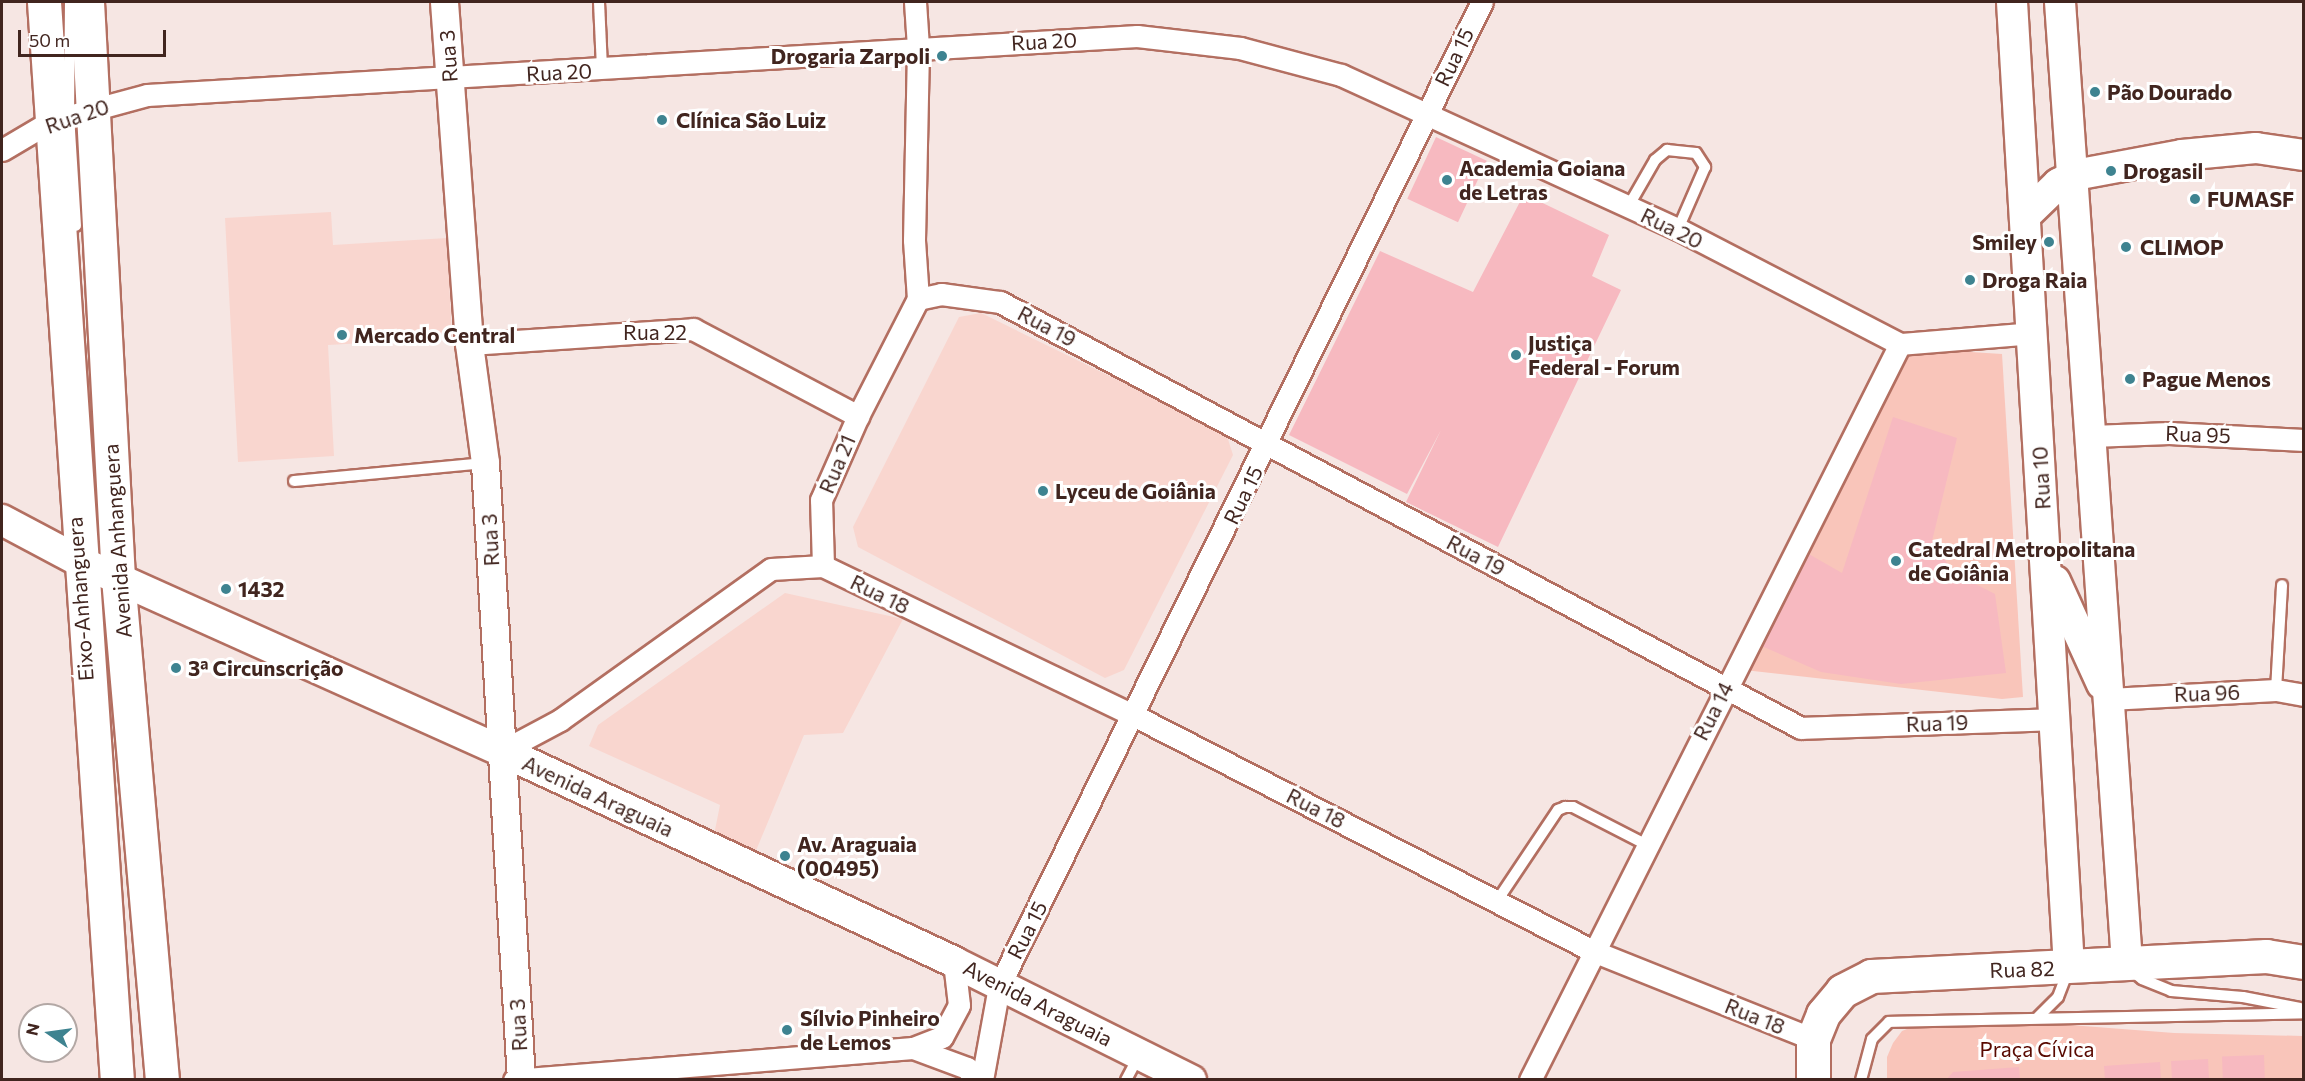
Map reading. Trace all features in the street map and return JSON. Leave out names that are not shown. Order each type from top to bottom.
[{"type":"main road","name":"Avenida Anhanguera","points":[[44,2],[71,115],[98,569],[117,1080]]},
{"type":"main road","name":"Avenida Anhanguera","points":[[87,2],[71,115],[98,569],[162,1080]]},
{"type":"main road","name":"Rua 10","points":[[2012,2],[2069,967]]},
{"type":"main road","points":[[2060,2],[2075,175],[2127,962]]},
{"type":"main road","points":[[2026,215],[2058,184],[2075,175],[2182,155],[2245,149],[2304,155]]},
{"type":"main road","name":"Avenida Araguaia","points":[[2,520],[98,569],[502,751],[954,962],[999,986],[1133,1067],[1191,1080]]},
{"type":"main road","points":[[2045,543],[2057,590],[2109,699]]},
{"type":"main road","name":"Rua 82","points":[[1813,1080],[1814,1039],[1819,1022],[1835,997],[1855,981],[1871,976],[2266,956],[2304,962]]},
{"type":"street","name":"Rua 3","points":[[444,2],[469,344],[485,463],[521,1079]]},
{"type":"street","points":[[915,2],[918,47],[914,240],[918,299]]},
{"type":"street","name":"Rua 15","points":[[982,1080],[999,986],[1135,716],[1482,2]]},
{"type":"street","name":"Rua 20","points":[[2,150],[71,115],[147,95],[602,69],[918,47],[1137,36],[1240,48],[1341,75],[1427,112],[1678,230],[1900,344]]},
{"type":"street","name":"Rua 19","points":[[918,299],[941,294],[1000,302],[1801,728],[2055,719]]},
{"type":"street","name":"Rua 21","points":[[823,566],[821,500],[858,416],[918,299]]},
{"type":"street","name":"Rua 22","points":[[469,344],[693,330],[858,416]]},
{"type":"street","points":[[1900,344],[2033,333]]},
{"type":"street","name":"Rua 14","points":[[1530,1080],[1645,844],[1900,344]]},
{"type":"street","name":"Rua 95","points":[[2092,436],[2179,433],[2304,440]]},
{"type":"street","points":[[502,751],[560,720],[771,568],[823,566]]},
{"type":"street","name":"Rua 18","points":[[823,566],[1135,716],[1593,951],[1814,1039]]},
{"type":"street","name":"Rua 96","points":[[2109,699],[2276,690],[2304,695]]},
{"type":"street","points":[[514,1080],[914,1048],[942,1037],[959,1005],[954,962]]},
{"type":"street","points":[[914,1048],[967,1068],[975,1080]]},
{"type":"lane","points":[[51,2],[71,115]]},
{"type":"lane","points":[[70,2],[71,115],[76,235]]},
{"type":"lane","points":[[599,2],[602,69]]},
{"type":"lane","points":[[1628,207],[1655,160],[1667,150],[1696,153],[1705,167],[1678,230]]},
{"type":"lane","points":[[294,481],[485,463]]},
{"type":"lane","points":[[2276,690],[2282,585]]},
{"type":"lane","points":[[1497,901],[1558,810],[1565,807],[1573,807],[1645,844]]},
{"type":"lane","points":[[2127,962],[2142,979],[2171,991],[2243,997],[2304,1011]]},
{"type":"lane","name":"Rua 10","points":[[2038,1017],[2058,997],[2069,967]]},
{"type":"lane","points":[[1861,1080],[1872,1039],[1889,1022],[2304,1011]]},
{"type":"shaded area","name":"Mercado Central","points":[[331,212],[333,245],[447,238],[452,338],[328,345],[334,456],[238,462],[225,218]]},
{"type":"shaded area","name":"Lyceu de Goiânia","points":[[981,313],[1226,433],[1233,455],[1124,670],[1105,678],[858,547],[853,527],[959,317]]},
{"type":"shaded area","points":[[785,593],[903,619],[843,733],[804,735],[755,853],[714,835],[720,805],[589,746],[598,725]]},
{"type":"green space","points":[[1908,348],[2002,354],[2023,697],[2002,699],[1744,670]]},
{"type":"green space","name":"Praça Cívica","points":[[2038,1017],[2070,1025],[2174,1033],[2303,1036],[2303,1079],[1887,1079],[1887,1057],[1902,1031],[1917,1025]]},
{"type":"building","name":"Academia Goiana de Letras","points":[[1436,137],[1487,161],[1458,222],[1407,199]]},
{"type":"building","name":"Justiça Federal - Forum","points":[[1524,194],[1609,235],[1592,276],[1621,290],[1498,547],[1406,502],[1441,430],[1407,494],[1289,435],[1380,251],[1473,292]]},
{"type":"building","name":"Catedral Metropolitana de Goiânia","points":[[1893,417],[1957,438],[1932,541],[1954,573],[1995,594],[2006,673],[1901,684],[1821,672],[1750,641],[1800,549],[1842,573]]},
{"type":"building","points":[[2264,1055],[2265,1080],[2223,1080],[2222,1056]]},
{"type":"building","points":[[2208,1059],[2209,1080],[2172,1080],[2171,1061]]},
{"type":"building","points":[[2160,1062],[2161,1080],[2105,1080],[2104,1066]]},
{"type":"building","points":[[2019,1067],[2020,1080],[1946,1080],[1953,1072]]},
{"type":"place","name":"Drogaria Zarpoli","points":[[942,56]]},
{"type":"place","name":"Pão Dourado","points":[[2095,92]]},
{"type":"place","name":"Clínica São Luiz","points":[[662,120]]},
{"type":"place","name":"Drogasil","points":[[2111,171]]},
{"type":"place","name":"Academia Goiana de Letras","points":[[1447,180]]},
{"type":"place","name":"FUMASF","points":[[2195,199]]},
{"type":"place","name":"Smiley","points":[[2049,242]]},
{"type":"place","name":"CLIMOP","points":[[2126,247]]},
{"type":"place","name":"Droga Raia","points":[[1970,280]]},
{"type":"place","name":"Mercado Central","points":[[342,335]]},
{"type":"place","name":"Justiça Federal - Forum","points":[[1516,355]]},
{"type":"place","name":"Pague Menos","points":[[2130,379]]},
{"type":"place","name":"Lyceu de Goiânia","points":[[1043,491]]},
{"type":"place","name":"Catedral Metropolitana de Goiânia","points":[[1896,561]]},
{"type":"place","name":"1432","points":[[226,589]]},
{"type":"place","name":"3ª Circunscrição","points":[[176,668]]},
{"type":"place","name":"Av. Araguaia (00495)","points":[[785,856]]},
{"type":"place","name":"Sílvio Pinheiro de Lemos","points":[[787,1030]]}]
